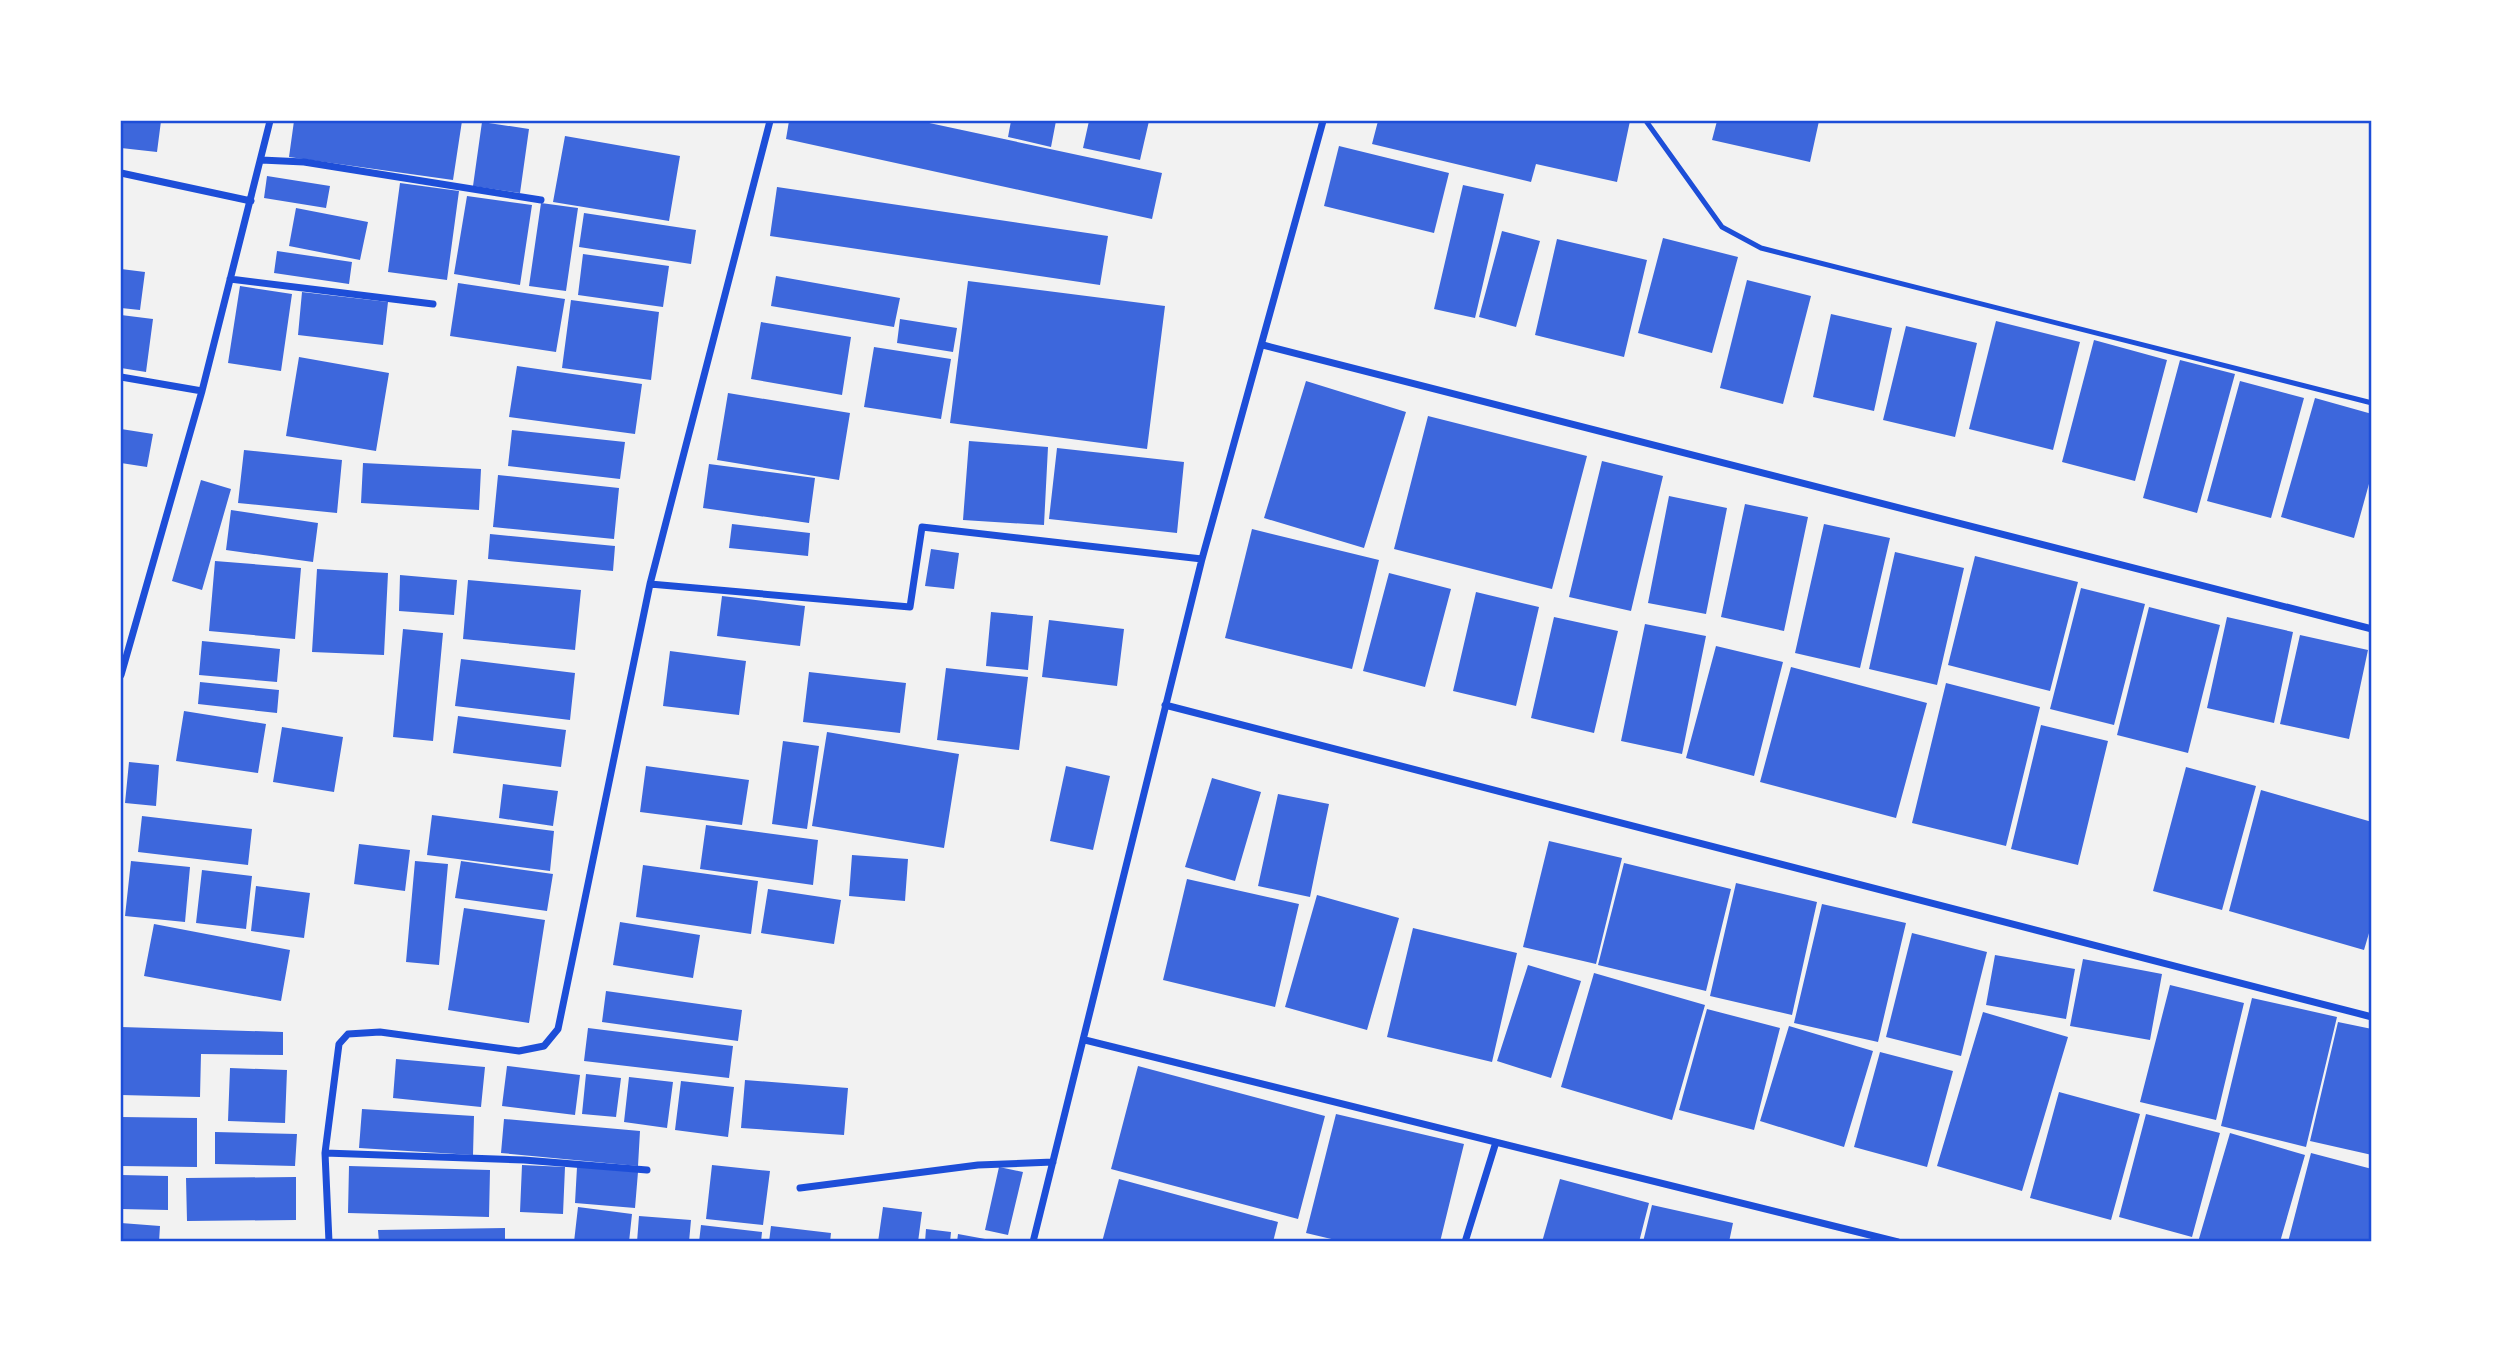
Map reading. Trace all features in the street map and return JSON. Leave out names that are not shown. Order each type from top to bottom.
[{"type":"street","points":[[121,676],[202,391],[270,121]]},
{"type":"street","points":[[329,1242],[325,1153],[339,1044],[348,1034],[380,1032],[519,1051],[544,1046],[558,1029],[650,584],[770,121]]},
{"type":"street","points":[[1033,1242],[1202,559],[1263,345],[1322,121]]},
{"type":"street","points":[[261,160],[304,162],[541,200]]},
{"type":"street","points":[[121,173],[251,201]]},
{"type":"street","points":[[230,279],[433,304]]},
{"type":"street","points":[[1263,345],[2372,629]]},
{"type":"street","points":[[121,377],[202,391]]},
{"type":"street","points":[[650,584],[910,607],[922,527],[1202,559]]},
{"type":"street","points":[[1165,705],[2372,1017]]},
{"type":"street","points":[[1085,1040],[1898,1242]]},
{"type":"street","points":[[1465,1242],[1496,1142]]},
{"type":"street","points":[[325,1153],[524,1160],[647,1170]]},
{"type":"street","points":[[800,1188],[978,1165],[1053,1163]]},
{"type":"lane","points":[[1646,121],[1722,227],[1761,248],[2372,402]]},
{"type":"building","points":[[121,121],[161,121],[157,152],[121,148]]},
{"type":"building","points":[[294,121],[462,121],[453,180],[289,157]]},
{"type":"building","points":[[789,121],[920,121],[1162,173],[1152,219],[786,139]]},
{"type":"building","points":[[1011,121],[1056,121],[1051,147],[1008,137]]},
{"type":"building","points":[[1089,121],[1149,121],[1140,160],[1083,148]]},
{"type":"building","points":[[1378,121],[1630,121],[1617,182],[1536,164],[1531,182],[1372,144]]},
{"type":"building","points":[[1717,121],[1819,121],[1810,162],[1712,140]]},
{"type":"building","points":[[482,122],[529,129],[520,193],[473,186]]},
{"type":"building","points":[[565,136],[680,156],[669,221],[553,202]]},
{"type":"building","points":[[1339,146],[1449,173],[1434,233],[1324,206]]},
{"type":"building","points":[[267,176],[330,186],[326,208],[264,198]]},
{"type":"building","points":[[400,183],[459,191],[447,280],[388,272]]},
{"type":"building","points":[[1463,185],[1504,194],[1475,318],[1434,309]]},
{"type":"building","points":[[777,187],[1108,236],[1100,285],[770,236]]},
{"type":"building","points":[[467,196],[532,205],[520,285],[454,274]]},
{"type":"building","points":[[541,203],[578,208],[566,291],[529,286]]},
{"type":"building","points":[[296,208],[368,222],[360,260],[289,246]]},
{"type":"building","points":[[584,213],[696,230],[691,264],[579,247]]},
{"type":"building","points":[[1502,231],[1540,241],[1516,327],[1479,317]]},
{"type":"building","points":[[1663,238],[1738,257],[1712,353],[1638,333]]},
{"type":"building","points":[[1557,239],[1647,260],[1624,357],[1535,335]]},
{"type":"building","points":[[277,251],[352,262],[349,284],[274,273]]},
{"type":"building","points":[[583,254],[669,266],[663,307],[578,295]]},
{"type":"building","points":[[121,269],[145,272],[140,310],[121,308]]},
{"type":"building","points":[[776,276],[900,298],[894,327],[771,306]]},
{"type":"building","points":[[1747,280],[1811,296],[1783,404],[1720,388]]},
{"type":"building","points":[[968,281],[1165,306],[1147,449],[950,423]]},
{"type":"building","points":[[458,283],[565,299],[556,352],[450,336]]},
{"type":"building","points":[[240,286],[292,294],[281,371],[228,363]]},
{"type":"building","points":[[302,292],[388,302],[383,345],[298,335]]},
{"type":"building","points":[[571,300],[659,312],[651,380],[562,368]]},
{"type":"building","points":[[1831,314],[1892,328],[1874,411],[1813,397]]},
{"type":"building","points":[[121,315],[153,319],[146,372],[121,368]]},
{"type":"building","points":[[900,319],[957,328],[953,352],[897,343]]},
{"type":"building","points":[[1996,321],[2080,342],[2053,450],[1969,429]]},
{"type":"building","points":[[761,322],[851,337],[842,395],[751,379]]},
{"type":"building","points":[[1906,326],[1977,343],[1955,437],[1883,420]]},
{"type":"building","points":[[2094,340],[2167,360],[2135,481],[2062,462]]},
{"type":"building","points":[[874,347],[951,359],[941,419],[864,407]]},
{"type":"building","points":[[299,357],[389,373],[376,451],[286,436]]},
{"type":"building","points":[[2180,360],[2235,374],[2197,513],[2143,498]]},
{"type":"building","points":[[517,366],[642,384],[635,434],[509,417]]},
{"type":"building","points":[[1306,381],[1406,412],[1364,548],[1264,518]]},
{"type":"building","points":[[2240,381],[2304,398],[2271,518],[2207,501]]},
{"type":"building","points":[[728,393],[850,413],[839,480],[717,460]]},
{"type":"building","points":[[2315,398],[2372,414],[2372,473],[2354,538],[2281,517]]},
{"type":"building","points":[[1428,416],[1587,456],[1552,589],[1394,549]]},
{"type":"building","points":[[121,429],[153,434],[147,467],[121,463]]},
{"type":"building","points":[[512,430],[625,442],[620,479],[508,466]]},
{"type":"building","points":[[969,441],[1048,447],[1044,525],[963,520]]},
{"type":"building","points":[[1057,448],[1184,462],[1177,533],[1049,519]]},
{"type":"building","points":[[244,450],[342,460],[337,513],[238,503]]},
{"type":"building","points":[[1602,461],[1663,476],[1631,611],[1569,597]]},
{"type":"building","points":[[363,463],[481,469],[479,510],[361,503]]},
{"type":"building","points":[[709,464],[815,478],[809,523],[703,508]]},
{"type":"building","points":[[498,475],[619,488],[614,539],[493,527]]},
{"type":"building","points":[[201,480],[231,489],[202,590],[172,581]]},
{"type":"building","points":[[1669,496],[1727,508],[1706,614],[1648,603]]},
{"type":"building","points":[[1745,504],[1808,517],[1784,631],[1721,617]]},
{"type":"building","points":[[231,510],[318,523],[313,562],[226,550]]},
{"type":"building","points":[[732,524],[810,533],[808,556],[729,548]]},
{"type":"building","points":[[1824,524],[1890,538],[1860,668],[1795,653]]},
{"type":"building","points":[[1252,529],[1379,560],[1352,669],[1225,638]]},
{"type":"building","points":[[490,534],[615,546],[613,571],[488,559]]},
{"type":"building","points":[[931,549],[959,553],[954,589],[925,586]]},
{"type":"building","points":[[1895,552],[1964,568],[1937,685],[1869,669]]},
{"type":"building","points":[[1975,556],[2078,582],[2050,691],[1948,665]]},
{"type":"building","points":[[215,561],[301,568],[295,639],[209,631]]},
{"type":"building","points":[[317,569],[388,573],[384,655],[312,652]]},
{"type":"building","points":[[1389,573],[1451,589],[1425,687],[1363,671]]},
{"type":"building","points":[[400,575],[457,580],[454,615],[399,611]]},
{"type":"building","points":[[468,580],[581,590],[575,650],[463,639]]},
{"type":"building","points":[[2081,588],[2145,604],[2114,725],[2050,709]]},
{"type":"building","points":[[1476,592],[1539,607],[1516,706],[1453,691]]},
{"type":"building","points":[[722,596],[805,606],[800,646],[717,636]]},
{"type":"building","points":[[2149,607],[2220,625],[2188,753],[2117,735]]},
{"type":"building","points":[[991,612],[1033,616],[1028,670],[986,666]]},
{"type":"building","points":[[1554,617],[1618,631],[1594,733],[1531,718]]},
{"type":"building","points":[[2227,617],[2293,632],[2274,723],[2207,708]]},
{"type":"building","points":[[1049,620],[1124,629],[1117,686],[1042,677]]},
{"type":"building","points":[[1645,624],[1706,636],[1682,754],[1621,741]]},
{"type":"building","points":[[403,629],[443,633],[433,741],[393,737]]},
{"type":"building","points":[[2300,635],[2368,650],[2349,739],[2280,724]]},
{"type":"building","points":[[202,641],[280,649],[277,682],[199,675]]},
{"type":"building","points":[[1716,646],[1783,662],[1754,776],[1686,758]]},
{"type":"building","points":[[670,651],[746,661],[739,715],[663,706]]},
{"type":"building","points":[[461,659],[575,673],[570,720],[455,706]]},
{"type":"building","points":[[1791,667],[1927,703],[1896,818],[1760,782]]},
{"type":"building","points":[[946,668],[1028,677],[1019,750],[937,740]]},
{"type":"building","points":[[809,672],[906,683],[900,733],[803,722]]},
{"type":"building","points":[[200,682],[279,690],[277,713],[198,704]]},
{"type":"building","points":[[1946,683],[2040,707],[2006,846],[1912,823]]},
{"type":"building","points":[[184,711],[266,724],[258,773],[176,761]]},
{"type":"building","points":[[458,716],[566,730],[561,767],[453,753]]},
{"type":"building","points":[[2041,725],[2108,741],[2078,865],[2011,849]]},
{"type":"building","points":[[282,727],[343,737],[334,792],[273,782]]},
{"type":"building","points":[[827,732],[959,754],[944,848],[812,826]]},
{"type":"building","points":[[783,741],[819,746],[807,829],[772,824]]},
{"type":"building","points":[[129,762],[159,765],[156,806],[125,803]]},
{"type":"building","points":[[646,766],[749,780],[742,825],[640,812]]},
{"type":"building","points":[[1066,766],[1110,776],[1093,850],[1050,841]]},
{"type":"building","points":[[2186,767],[2256,786],[2222,910],[2153,891]]},
{"type":"building","points":[[1212,778],[1261,792],[1235,881],[1185,867]]},
{"type":"building","points":[[503,784],[558,791],[553,826],[499,818]]},
{"type":"building","points":[[2261,790],[2372,822],[2372,923],[2364,950],[2229,911]]},
{"type":"building","points":[[1278,794],[1329,804],[1310,897],[1258,886]]},
{"type":"building","points":[[432,815],[554,831],[550,871],[427,855]]},
{"type":"building","points":[[142,816],[252,829],[248,865],[138,852]]},
{"type":"building","points":[[706,825],[818,840],[813,885],[700,869]]},
{"type":"building","points":[[1549,841],[1622,858],[1596,964],[1523,947]]},
{"type":"building","points":[[359,844],[410,850],[405,891],[354,884]]},
{"type":"building","points":[[852,855],[908,859],[905,901],[849,896]]},
{"type":"building","points":[[131,861],[190,867],[185,922],[125,916]]},
{"type":"building","points":[[415,861],[448,864],[439,965],[406,962]]},
{"type":"building","points":[[461,861],[553,874],[547,911],[455,898]]},
{"type":"building","points":[[1624,863],[1731,889],[1706,991],[1598,965]]},
{"type":"building","points":[[643,865],[758,881],[751,934],[636,917]]},
{"type":"building","points":[[202,870],[252,876],[246,929],[196,923]]},
{"type":"building","points":[[1187,879],[1299,904],[1275,1007],[1163,980]]},
{"type":"building","points":[[1736,883],[1817,902],[1792,1015],[1710,996]]},
{"type":"building","points":[[256,886],[310,893],[304,938],[251,931]]},
{"type":"building","points":[[768,889],[841,900],[834,944],[761,933]]},
{"type":"building","points":[[1317,895],[1399,918],[1367,1030],[1285,1007]]},
{"type":"building","points":[[1822,904],[1906,923],[1878,1042],[1794,1023]]},
{"type":"building","points":[[464,908],[545,920],[529,1023],[448,1010]]},
{"type":"building","points":[[620,922],[700,935],[693,978],[613,965]]},
{"type":"building","points":[[154,924],[290,950],[281,1001],[144,976]]},
{"type":"building","points":[[1413,928],[1517,953],[1492,1062],[1387,1037]]},
{"type":"building","points":[[1912,933],[1987,952],[1961,1056],[1886,1037]]},
{"type":"building","points":[[1995,955],[2075,969],[2066,1019],[1986,1005]]},
{"type":"building","points":[[2083,959],[2162,974],[2150,1040],[2070,1026]]},
{"type":"building","points":[[1528,965],[1581,981],[1551,1078],[1497,1061]]},
{"type":"building","points":[[1594,973],[1705,1005],[1672,1120],[1561,1087]]},
{"type":"building","points":[[2170,985],[2244,1003],[2216,1120],[2140,1102]]},
{"type":"building","points":[[606,991],[742,1010],[738,1041],[602,1022]]},
{"type":"building","points":[[2252,998],[2337,1017],[2306,1147],[2221,1126]]},
{"type":"building","points":[[1707,1009],[1780,1028],[1754,1130],[1679,1110]]},
{"type":"building","points":[[1983,1012],[2068,1037],[2022,1191],[1937,1166]]},
{"type":"building","points":[[2338,1022],[2372,1029],[2372,1155],[2310,1141]]},
{"type":"building","points":[[1789,1026],[1873,1051],[1844,1147],[1760,1121]]},
{"type":"building","points":[[121,1027],[283,1032],[283,1055],[201,1054],[200,1097],[121,1095]]},
{"type":"building","points":[[588,1028],[733,1046],[729,1078],[584,1061]]},
{"type":"building","points":[[1880,1052],[1953,1071],[1927,1167],[1854,1147]]},
{"type":"building","points":[[396,1059],[485,1067],[481,1107],[393,1098]]},
{"type":"building","points":[[507,1066],[580,1075],[575,1115],[502,1106]]},
{"type":"building","points":[[1138,1066],[1325,1116],[1298,1219],[1111,1169]]},
{"type":"building","points":[[230,1068],[287,1070],[285,1123],[228,1121]]},
{"type":"building","points":[[586,1074],[621,1078],[616,1117],[582,1114]]},
{"type":"building","points":[[629,1077],[673,1082],[667,1128],[624,1122]]},
{"type":"building","points":[[745,1080],[848,1088],[844,1135],[741,1128]]},
{"type":"building","points":[[681,1081],[734,1087],[728,1137],[675,1130]]},
{"type":"building","points":[[2059,1092],[2140,1114],[2111,1220],[2030,1198]]},
{"type":"building","points":[[362,1109],[474,1116],[473,1155],[359,1148]]},
{"type":"building","points":[[1336,1114],[1464,1144],[1440,1242],[1344,1242],[1306,1233]]},
{"type":"building","points":[[2146,1114],[2220,1133],[2192,1237],[2119,1217]]},
{"type":"building","points":[[121,1117],[197,1118],[197,1167],[121,1166]]},
{"type":"building","points":[[504,1119],[640,1131],[638,1166],[501,1153]]},
{"type":"building","points":[[215,1132],[297,1134],[295,1166],[215,1164]]},
{"type":"building","points":[[2230,1133],[2305,1155],[2280,1242],[2198,1242]]},
{"type":"building","points":[[2311,1153],[2372,1169],[2372,1242],[2288,1242]]},
{"type":"building","points":[[522,1165],[565,1167],[563,1214],[520,1212]]},
{"type":"building","points":[[712,1165],[770,1171],[763,1225],[706,1219]]},
{"type":"building","points":[[349,1166],[490,1170],[489,1217],[348,1213]]},
{"type":"building","points":[[577,1167],[638,1172],[635,1208],[575,1203]]},
{"type":"building","points":[[999,1167],[1023,1172],[1008,1235],[985,1230]]},
{"type":"building","points":[[121,1175],[168,1176],[168,1210],[121,1209]]},
{"type":"building","points":[[296,1177],[296,1220],[187,1221],[186,1178]]},
{"type":"building","points":[[1119,1179],[1278,1222],[1273,1242],[1102,1242]]},
{"type":"building","points":[[1560,1179],[1649,1203],[1639,1242],[1542,1242]]},
{"type":"building","points":[[1652,1205],[1733,1223],[1729,1242],[1643,1242]]},
{"type":"building","points":[[578,1207],[632,1214],[629,1242],[574,1242]]},
{"type":"building","points":[[883,1207],[922,1212],[918,1242],[878,1242]]},
{"type":"building","points":[[639,1216],[691,1220],[689,1242],[637,1242]]},
{"type":"building","points":[[121,1223],[160,1226],[159,1242],[121,1242]]},
{"type":"building","points":[[701,1225],[762,1232],[761,1242],[699,1242]]},
{"type":"building","points":[[771,1226],[831,1233],[830,1242],[769,1242]]},
{"type":"building","points":[[505,1228],[505,1242],[379,1242],[378,1230]]},
{"type":"building","points":[[926,1229],[951,1232],[950,1242],[925,1242]]},
{"type":"building","points":[[958,1234],[996,1241],[996,1242],[957,1242]]}]
